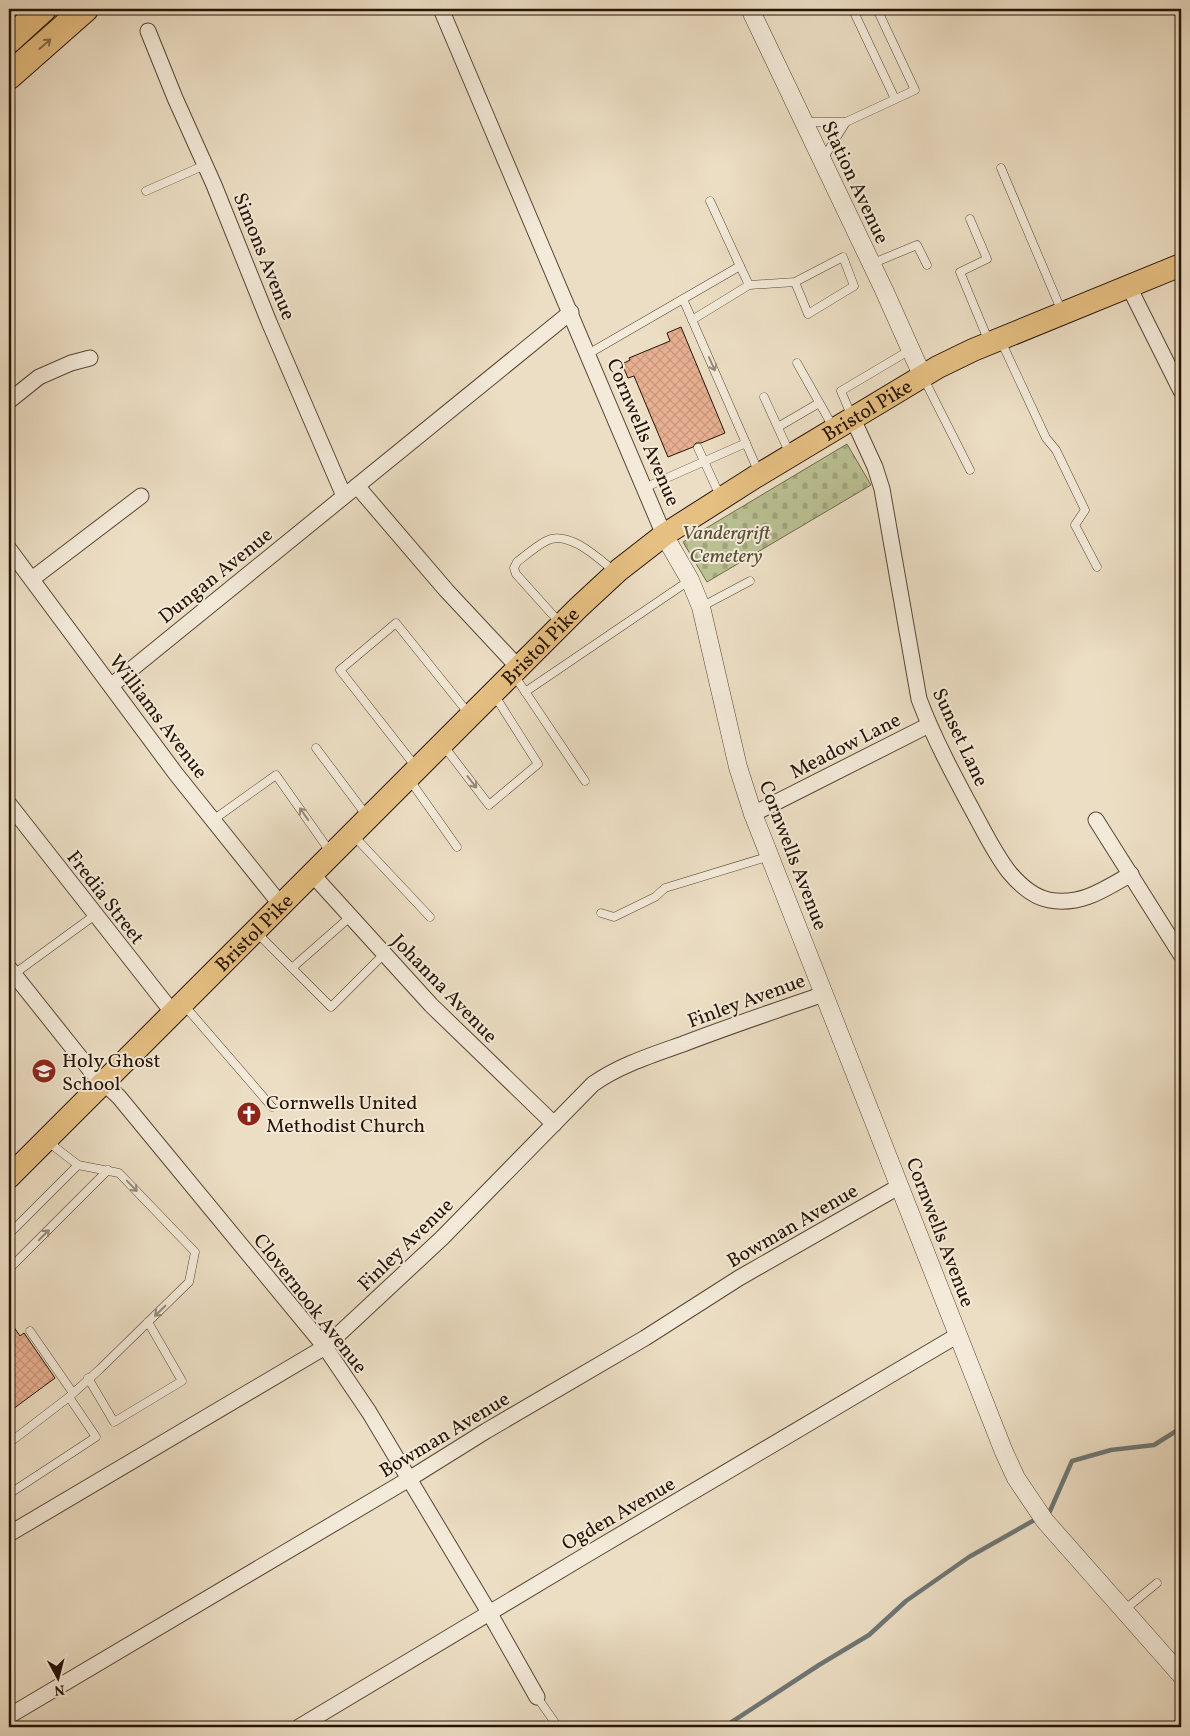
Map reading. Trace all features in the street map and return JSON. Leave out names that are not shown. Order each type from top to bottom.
[{"type":"highway","points":[[9,40],[42,9]]},
{"type":"highway","points":[[9,76],[85,9]]},
{"type":"main road","name":"Bristol Pike","points":[[9,1177],[562,624],[616,573],[664,535],[922,375],[995,342],[1181,266]]},
{"type":"street","name":"Cornwells Avenue","points":[[441,9],[664,535],[690,580],[701,606],[738,767],[753,814],[1004,1452],[1016,1478],[1042,1516],[1123,1611],[1181,1675]]},
{"type":"street","name":"Station Avenue","points":[[750,9],[922,375]]},
{"type":"street","name":"Simons Avenue","points":[[148,32],[344,496]]},
{"type":"street","points":[[1129,287],[1181,390]]},
{"type":"street","points":[[516,670],[357,486],[571,312]]},
{"type":"street","points":[[9,401],[39,377],[71,363],[90,358]]},
{"type":"street","name":"Sunset Lane","points":[[844,424],[870,455],[879,478],[919,700],[954,776],[997,855],[1010,873],[1024,886],[1046,899],[1069,901],[1089,897],[1131,874]]},
{"type":"street","name":"Dungan Avenue","points":[[112,685],[357,486]]},
{"type":"street","points":[[32,579],[141,496]]},
{"type":"street","name":"Williams Avenue","points":[[9,549],[112,685],[176,774],[281,904]]},
{"type":"street","name":"Meadow Lane","points":[[753,814],[929,725]]},
{"type":"street","name":"Fredia Street","points":[[9,804],[95,915],[178,1008]]},
{"type":"street","points":[[1096,820],[1181,955]]},
{"type":"street","name":"Johanna Avenue","points":[[312,874],[431,1005],[554,1124]]},
{"type":"street","name":"Clovernook Avenue","points":[[11,971],[90,1071],[119,1096],[324,1347],[369,1412],[490,1614],[537,1697]]},
{"type":"street","name":"Finley Avenue","points":[[9,1534],[324,1347],[442,1238],[593,1084],[607,1074],[749,1019],[824,994]]},
{"type":"street","name":"Bowman Avenue","points":[[9,1716],[409,1480],[486,1431],[645,1338],[739,1278],[900,1186]]},
{"type":"street","name":"Ogden Avenue","points":[[299,1727],[958,1335]]},
{"type":"lane","points":[[855,9],[853,10],[895,99]]},
{"type":"lane","points":[[804,122],[846,122],[915,90],[877,9]]},
{"type":"lane","points":[[822,160],[846,122]]},
{"type":"lane","points":[[146,191],[205,165]]},
{"type":"lane","points":[[1001,168],[1062,314]]},
{"type":"lane","points":[[710,200],[750,285]]},
{"type":"lane","points":[[970,219],[987,259],[960,272],[995,342],[1046,438],[1056,450],[1086,510],[1075,525],[1097,567]]},
{"type":"lane","points":[[871,264],[918,245],[927,264]]},
{"type":"lane","points":[[692,320],[750,285],[795,282],[842,257],[854,286],[808,314],[795,282]]},
{"type":"lane","points":[[588,354],[740,266]]},
{"type":"lane","points":[[683,299],[760,474]]},
{"type":"lane","points":[[844,424],[841,391],[911,350]]},
{"type":"lane","points":[[797,363],[820,403],[844,424]]},
{"type":"lane","points":[[922,375],[970,470]]},
{"type":"lane","points":[[764,397],[791,456]]},
{"type":"lane","points":[[778,427],[820,403]]},
{"type":"lane","points":[[644,488],[746,443]]},
{"type":"lane","points":[[698,448],[721,498]]},
{"type":"lane","points":[[562,624],[516,574],[514,568],[517,562],[547,540],[556,538],[570,540],[595,555],[616,573]]},
{"type":"lane","points":[[525,692],[690,580]]},
{"type":"lane","points":[[701,606],[750,581]]},
{"type":"lane","points":[[457,847],[413,773],[340,670],[396,623],[470,716]]},
{"type":"lane","points":[[516,670],[525,692],[585,781]]},
{"type":"lane","points":[[442,744],[489,805],[538,764],[493,693]]},
{"type":"lane","points":[[316,748],[368,818]]},
{"type":"lane","points":[[213,820],[276,775],[332,854]]},
{"type":"lane","points":[[352,834],[430,917]]},
{"type":"lane","points":[[601,913],[614,917],[655,897],[665,888],[770,856]]},
{"type":"lane","points":[[11,971],[95,915]]},
{"type":"lane","points":[[292,968],[350,916]]},
{"type":"lane","points":[[255,931],[332,1007],[384,954]]},
{"type":"lane","points":[[178,1008],[272,1107]]},
{"type":"lane","points":[[9,1443],[71,1395],[189,1282],[195,1252],[119,1173],[78,1165],[46,1140]]},
{"type":"lane","points":[[9,1234],[78,1165]]},
{"type":"lane","points":[[9,1269],[108,1170]]},
{"type":"lane","points":[[88,1378],[114,1422],[182,1381],[148,1322]]},
{"type":"lane","points":[[9,1487],[12,1492],[96,1437],[30,1331]]},
{"type":"lane","points":[[1123,1611],[1156,1583]]},
{"type":"lane","points":[[537,1697],[558,1727]]},
{"type":"green space","name":"Vandergrift Cemetery","points":[[847,444],[871,485],[707,582],[683,542]]},
{"type":"building","points":[[681,327],[725,433],[701,443],[696,443],[693,447],[668,457],[634,376],[628,378],[622,364],[630,360],[629,358],[670,341],[667,333]]},
{"type":"building","points":[[9,1320],[20,1336],[24,1333],[55,1378],[9,1412]]},
{"type":"waterway","points":[[1045,1514],[1050,1511],[1072,1461],[1111,1450],[1154,1445],[1181,1428]]},
{"type":"waterway","points":[[724,1727],[869,1635],[906,1601],[969,1557],[1038,1518]]},
{"type":"place","name":"Holy Ghost School","points":[[44,1071]]},
{"type":"place","name":"Cornwells United Methodist Church","points":[[249,1114]]}]
